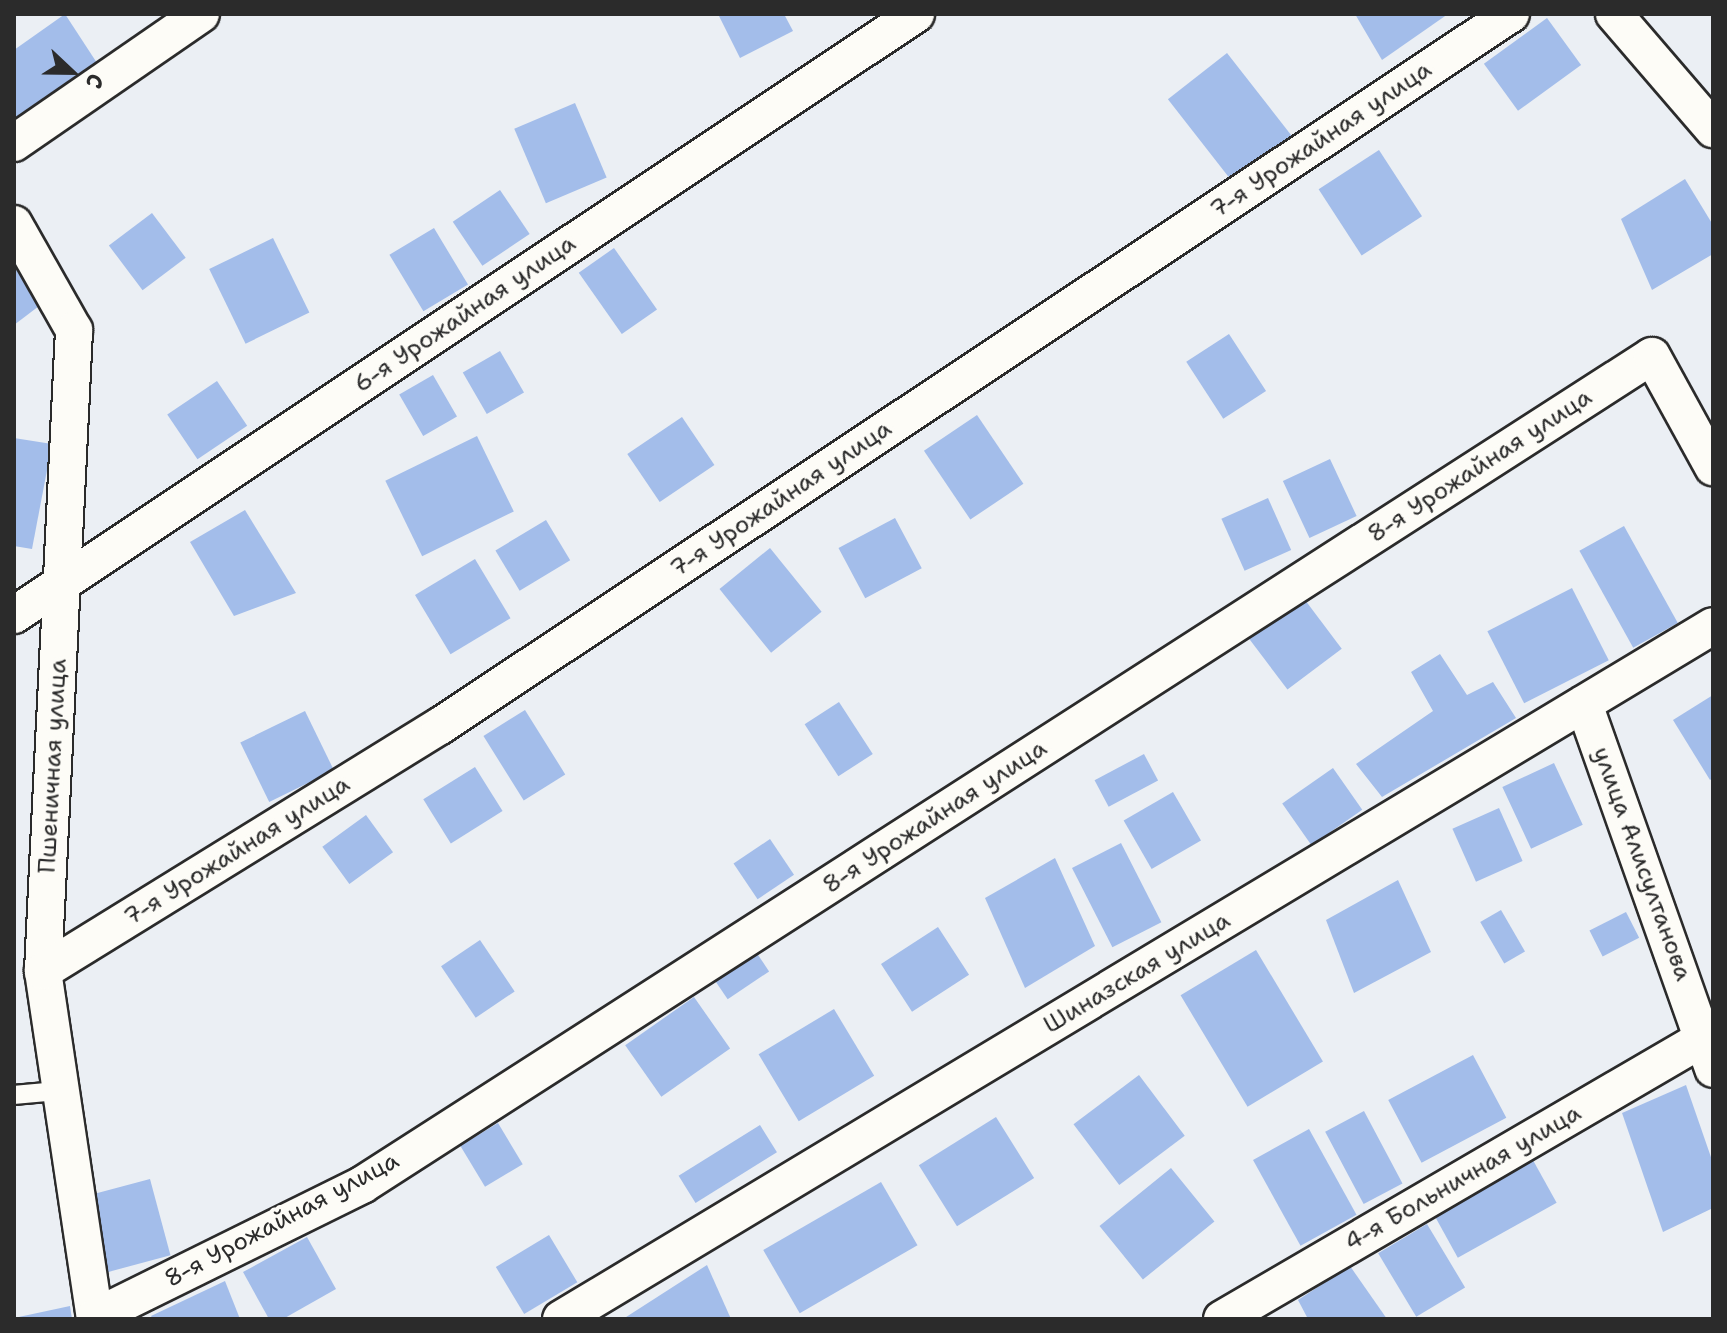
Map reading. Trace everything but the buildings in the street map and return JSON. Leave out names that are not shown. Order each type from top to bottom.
[{"type":"street","points":[[14,143],[201,14]]},
{"type":"street","name":"6-я Урожайная улица","points":[[14,615],[916,14]]},
{"type":"street","name":"7-я Урожайная улица","points":[[43,971],[440,726],[1511,14]]},
{"type":"street","points":[[1614,14],[1713,129]]},
{"type":"street","name":"Пшеничная улица","points":[[14,224],[74,330],[43,971],[57,1091],[95,1318]]},
{"type":"street","name":"8-я Урожайная улица","points":[[95,1318],[362,1185],[1652,356],[1713,467]]},
{"type":"street","name":"Шиназская улица","points":[[566,1318],[1713,626]]},
{"type":"street","name":"улица Алисултанова","points":[[1584,704],[1708,1054]]},
{"type":"street","name":"4-я Больничная улица","points":[[1222,1319],[1708,1054]]},
{"type":"lane","points":[[14,1095],[57,1091]]}]
